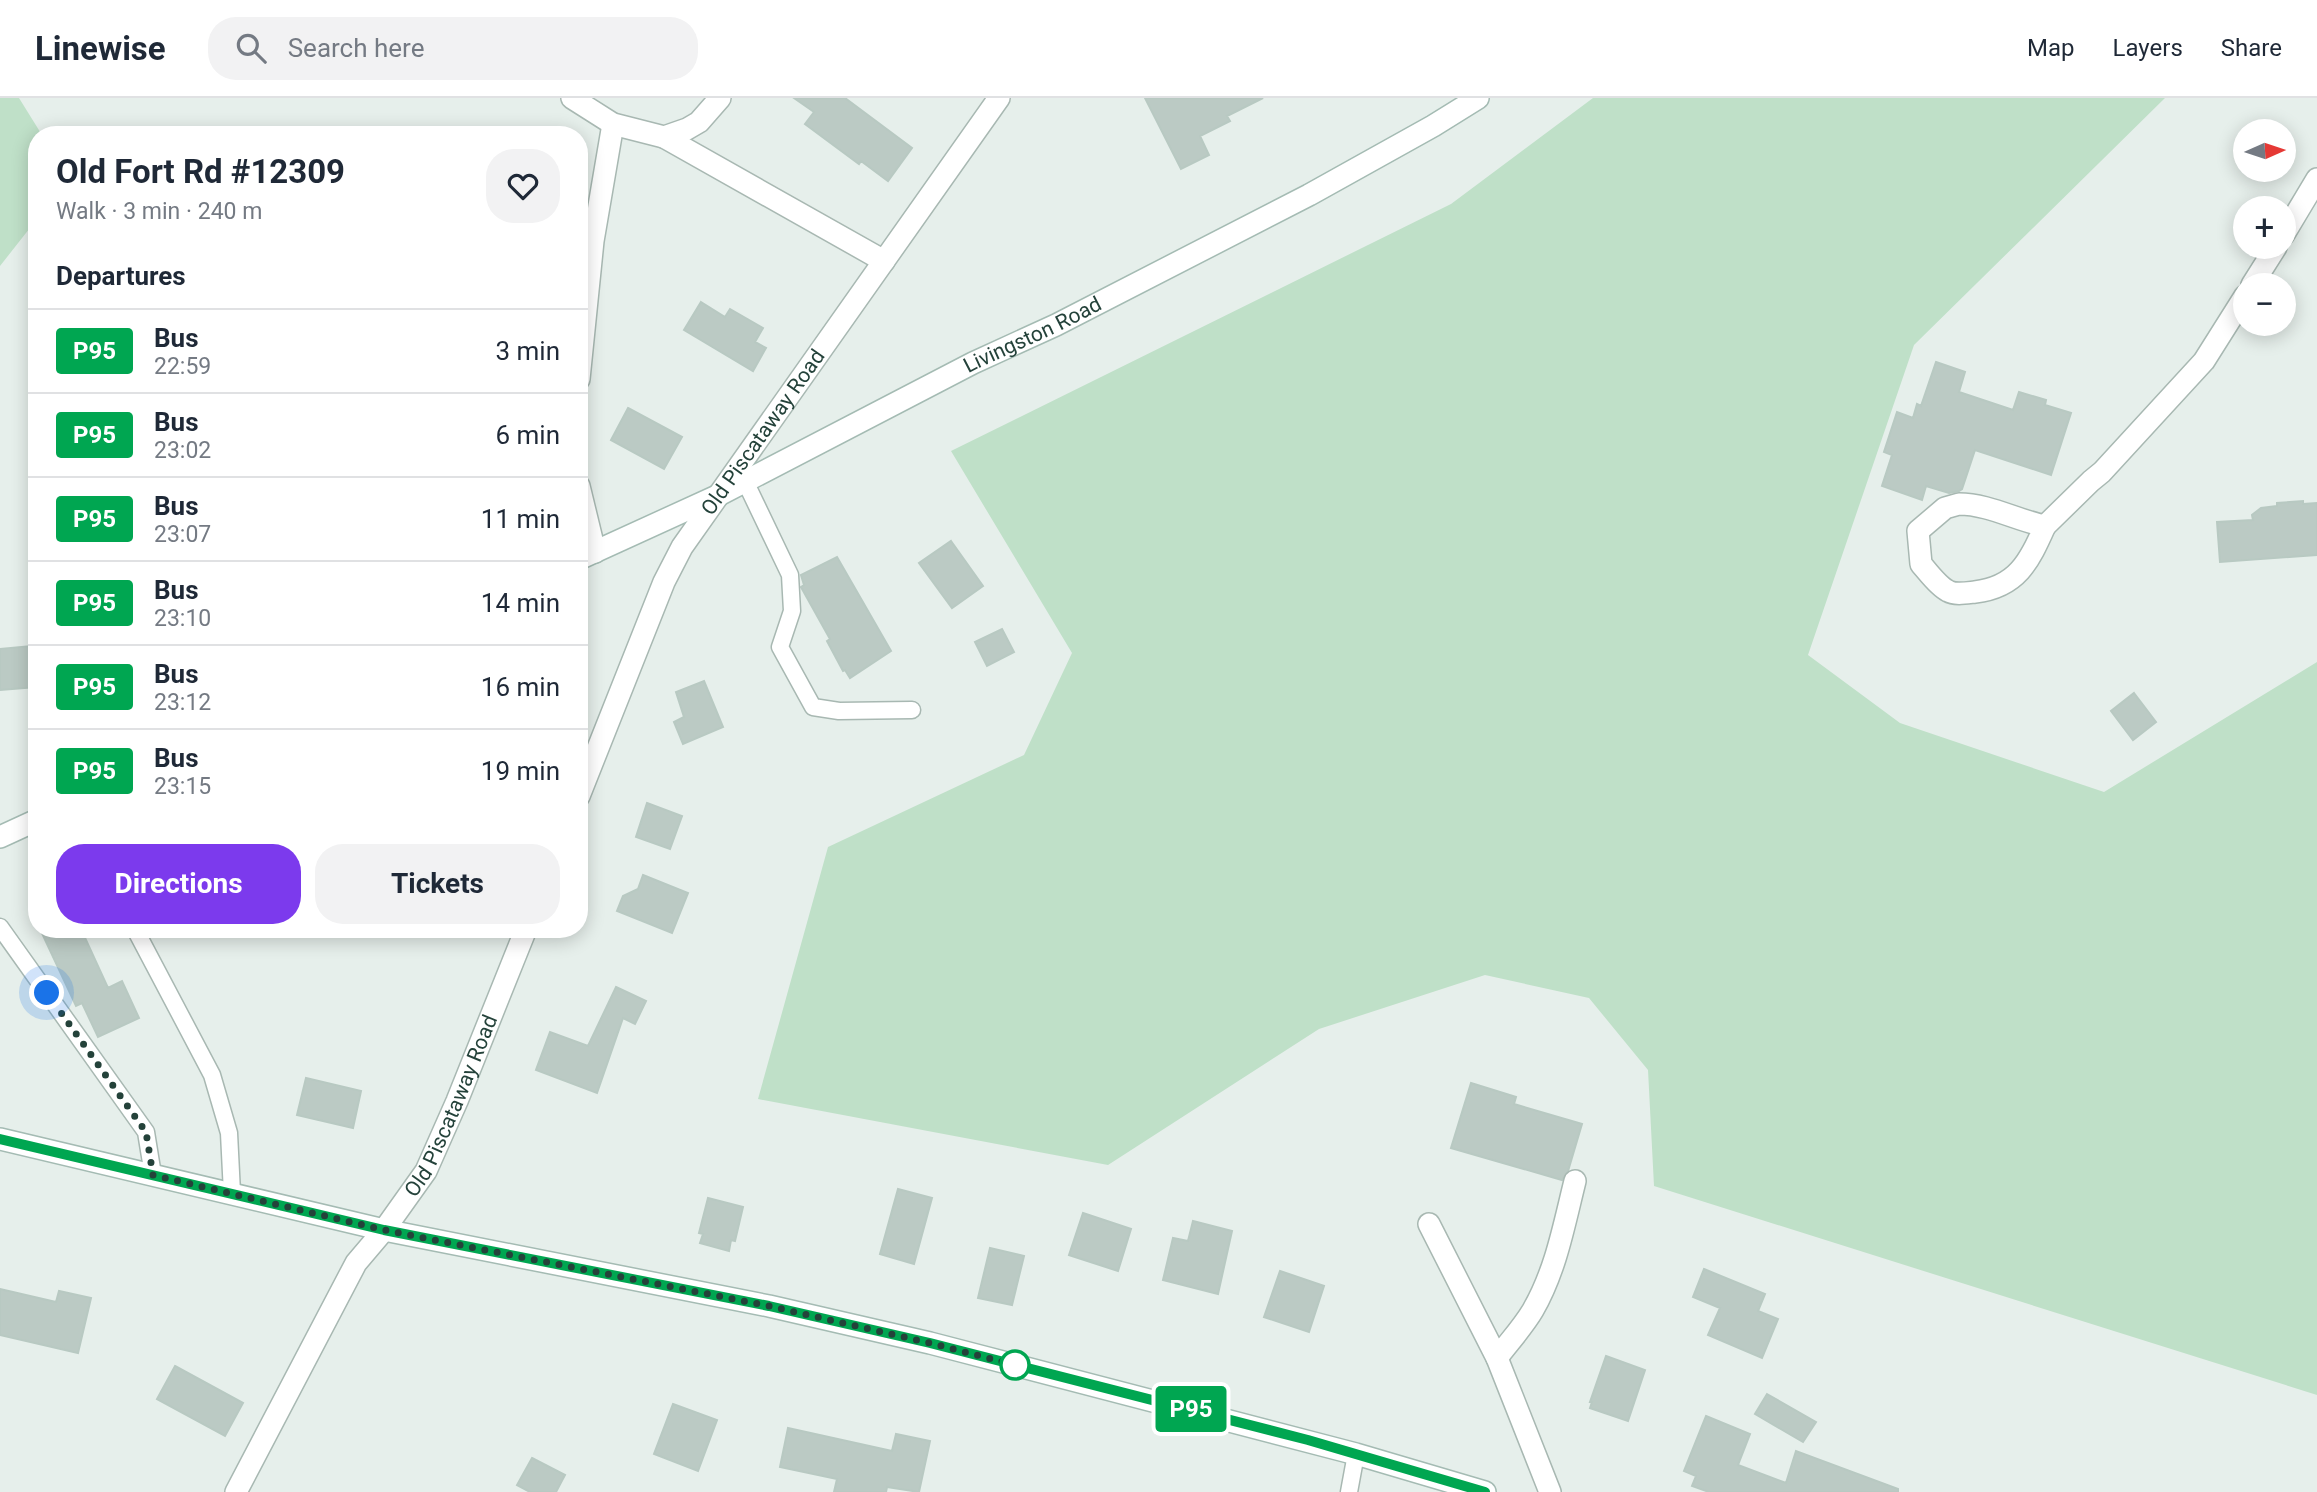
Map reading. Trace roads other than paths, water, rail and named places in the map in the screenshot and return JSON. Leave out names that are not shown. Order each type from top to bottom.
[{"type":"street","points":[[572,98],[613,124],[664,137],[884,261]]},
{"type":"street","points":[[664,137],[699,122],[720,98]]},
{"type":"street","name":"Old Piscataway Road","points":[[588,773],[664,582],[681,547],[999,98]]},
{"type":"street","name":"Livingston Road","points":[[588,556],[717,496],[949,375],[1056,325],[1309,195],[1478,98]]},
{"type":"street","points":[[588,290],[593,241],[613,124]]},
{"type":"street","points":[[2296,214],[2317,179]]},
{"type":"street","points":[[2045,526],[2021,521],[1976,504],[1959,504],[1945,508],[1918,531],[1921,564],[1947,591],[1964,594],[2003,586],[2024,567],[2045,526],[2102,472],[2204,361],[2233,315]]},
{"type":"street","points":[[0,837],[28,824]]},
{"type":"street","name":"Old Piscataway Road","points":[[236,1492],[356,1263],[384,1230],[426,1171],[522,938]]},
{"type":"street","points":[[0,1139],[384,1230],[769,1306],[916,1339],[1356,1454],[1485,1492]]},
{"type":"street","points":[[1497,1358],[1532,1311],[1544,1289],[1555,1263],[1575,1181]]},
{"type":"street","points":[[1429,1224],[1497,1358],[1550,1492]]},
{"type":"lane","points":[[745,481],[790,575],[792,611],[780,647],[813,707],[839,710],[912,710]]},
{"type":"lane","points":[[0,927],[146,1132],[153,1175]]},
{"type":"lane","points":[[140,938],[212,1075],[229,1133],[232,1193]]},
{"type":"lane","points":[[1349,1492],[1356,1454]]}]
